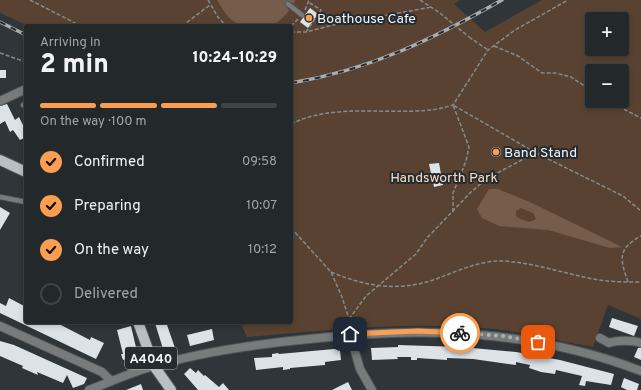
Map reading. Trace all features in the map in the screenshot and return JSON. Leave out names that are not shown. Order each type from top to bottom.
[{"type":"main road","points":[[1,160],[24,171]]},
{"type":"main road","name":"A4040","points":[[139,324],[154,366],[171,390]]},
{"type":"street","points":[[0,101],[24,90]]},
{"type":"street","points":[[0,326],[102,372],[111,381]]},
{"type":"street","points":[[89,390],[154,366],[248,346],[350,334],[418,331],[503,336],[564,347],[604,358],[641,371]]},
{"type":"street","points":[[350,334],[360,369],[372,390]]},
{"type":"street","points":[[600,338],[609,343]]},
{"type":"street","points":[[604,358],[609,343],[616,340],[625,342],[636,341],[641,343]]},
{"type":"lane","points":[[288,4],[302,15]]},
{"type":"lane","points":[[0,197],[24,202]]},
{"type":"path","points":[[30,0],[77,24]]},
{"type":"path","points":[[208,0],[223,24]]},
{"type":"path","points":[[420,0],[432,7],[469,37],[488,50]]},
{"type":"path","points":[[453,106],[488,50],[515,30],[568,0]]},
{"type":"path","points":[[306,32],[322,10],[308,2]]},
{"type":"path","points":[[185,24],[210,5]]},
{"type":"path","points":[[293,32],[306,32],[337,24],[432,7]]},
{"type":"path","points":[[494,46],[518,56],[542,74],[556,73],[571,78],[585,87]]},
{"type":"path","points":[[0,53],[24,61]]},
{"type":"path","points":[[453,106],[469,147],[466,161],[453,193],[453,212]]},
{"type":"path","points":[[293,123],[309,117],[338,112],[429,110],[453,106],[536,153],[623,196],[641,211]]},
{"type":"path","points":[[622,108],[641,118]]},
{"type":"path","points":[[349,319],[358,305],[377,286],[416,254],[427,238],[465,198],[486,179],[536,153]]},
{"type":"path","points":[[293,230],[330,272],[349,319],[350,334]]},
{"type":"path","points":[[628,282],[622,264],[624,250],[629,242],[641,236]]},
{"type":"path","points":[[330,272],[360,283],[377,286],[412,285],[477,265],[502,261],[543,266],[594,279],[641,282]]},
{"type":"green space","name":"Handsworth Park","points":[[0,0],[460,0],[454,4],[485,32],[542,0],[641,0],[641,319],[608,305],[593,347],[503,330],[439,326],[375,327],[247,337],[241,324],[293,324],[293,24],[25,24],[0,13]]},
{"type":"shaded area","points":[[217,0],[295,0],[294,4],[291,2],[288,5],[287,7],[289,11],[274,24],[238,24],[229,18]]},
{"type":"shaded area","points":[[489,189],[498,189],[532,203],[622,247],[610,248],[548,230],[499,226],[482,218],[477,209]],"holes":[[[521,208],[533,213],[536,219],[530,222],[516,216],[516,211]]]},
{"type":"building","name":"Boathouse Cafe","points":[[310,8],[318,14],[308,28],[300,22]]},
{"type":"building","points":[[0,70],[6,70],[6,78],[0,78]]},
{"type":"building","points":[[7,104],[15,120],[19,117],[24,127],[24,138],[20,140],[13,130],[10,132],[5,121],[0,124],[0,106]]},
{"type":"building","name":"Band Stand","points":[[494,147],[498,147],[501,152],[498,157],[494,157],[491,154],[491,150]]},
{"type":"building","points":[[439,163],[443,185],[434,187],[429,164]]},
{"type":"building","points":[[0,207],[10,213],[0,230]]},
{"type":"building","points":[[9,298],[24,306],[24,324],[59,324],[90,340],[91,337],[104,343],[96,359],[0,313],[0,303],[6,306]]},
{"type":"building","points":[[612,318],[638,326],[634,336],[609,327]]},
{"type":"building","points":[[155,324],[167,324],[175,348],[164,352]]},
{"type":"building","points":[[131,326],[138,356],[133,366],[128,367],[126,359],[123,360],[121,354],[123,354],[117,330]]},
{"type":"building","points":[[212,329],[214,340],[190,346],[187,335]]},
{"type":"building","points":[[0,341],[14,345],[87,378],[84,384],[73,388],[67,375],[63,383],[37,372],[38,375],[22,368],[23,366],[0,356]]},
{"type":"building","points":[[398,345],[462,347],[516,352],[560,360],[614,374],[611,385],[586,381],[585,386],[579,385],[582,376],[556,370],[555,374],[541,372],[529,368],[530,365],[516,362],[516,365],[473,359],[447,358],[447,360],[417,358],[417,360],[411,360],[411,357],[372,360],[371,348],[398,347]]},
{"type":"building","points":[[638,348],[641,348],[641,360],[634,357]]},
{"type":"building","points":[[334,349],[340,350],[341,360],[325,362],[325,365],[283,370],[283,367],[256,370],[254,358],[272,357],[272,354],[278,353]]},
{"type":"building","points":[[190,368],[196,373],[198,370],[219,387],[223,383],[229,390],[198,390],[184,374]]},
{"type":"building","points":[[624,378],[639,384],[637,390],[627,390],[621,387]]},
{"type":"building","points":[[348,382],[352,390],[332,390]]},
{"type":"building","points":[[141,384],[143,390],[126,390]]},
{"type":"railway","points":[[293,83],[348,70],[400,51],[451,28],[502,0]]},
{"type":"railway","points":[[0,22],[24,34]]},
{"type":"way so far","points":[[460,333],[503,336],[538,342]]},
{"type":"place","name":"Boathouse Cafe","points":[[309,18]]},
{"type":"place","name":"Band Stand","points":[[496,152]]},
{"type":"route","points":[[350,334],[418,331],[460,333]]}]
